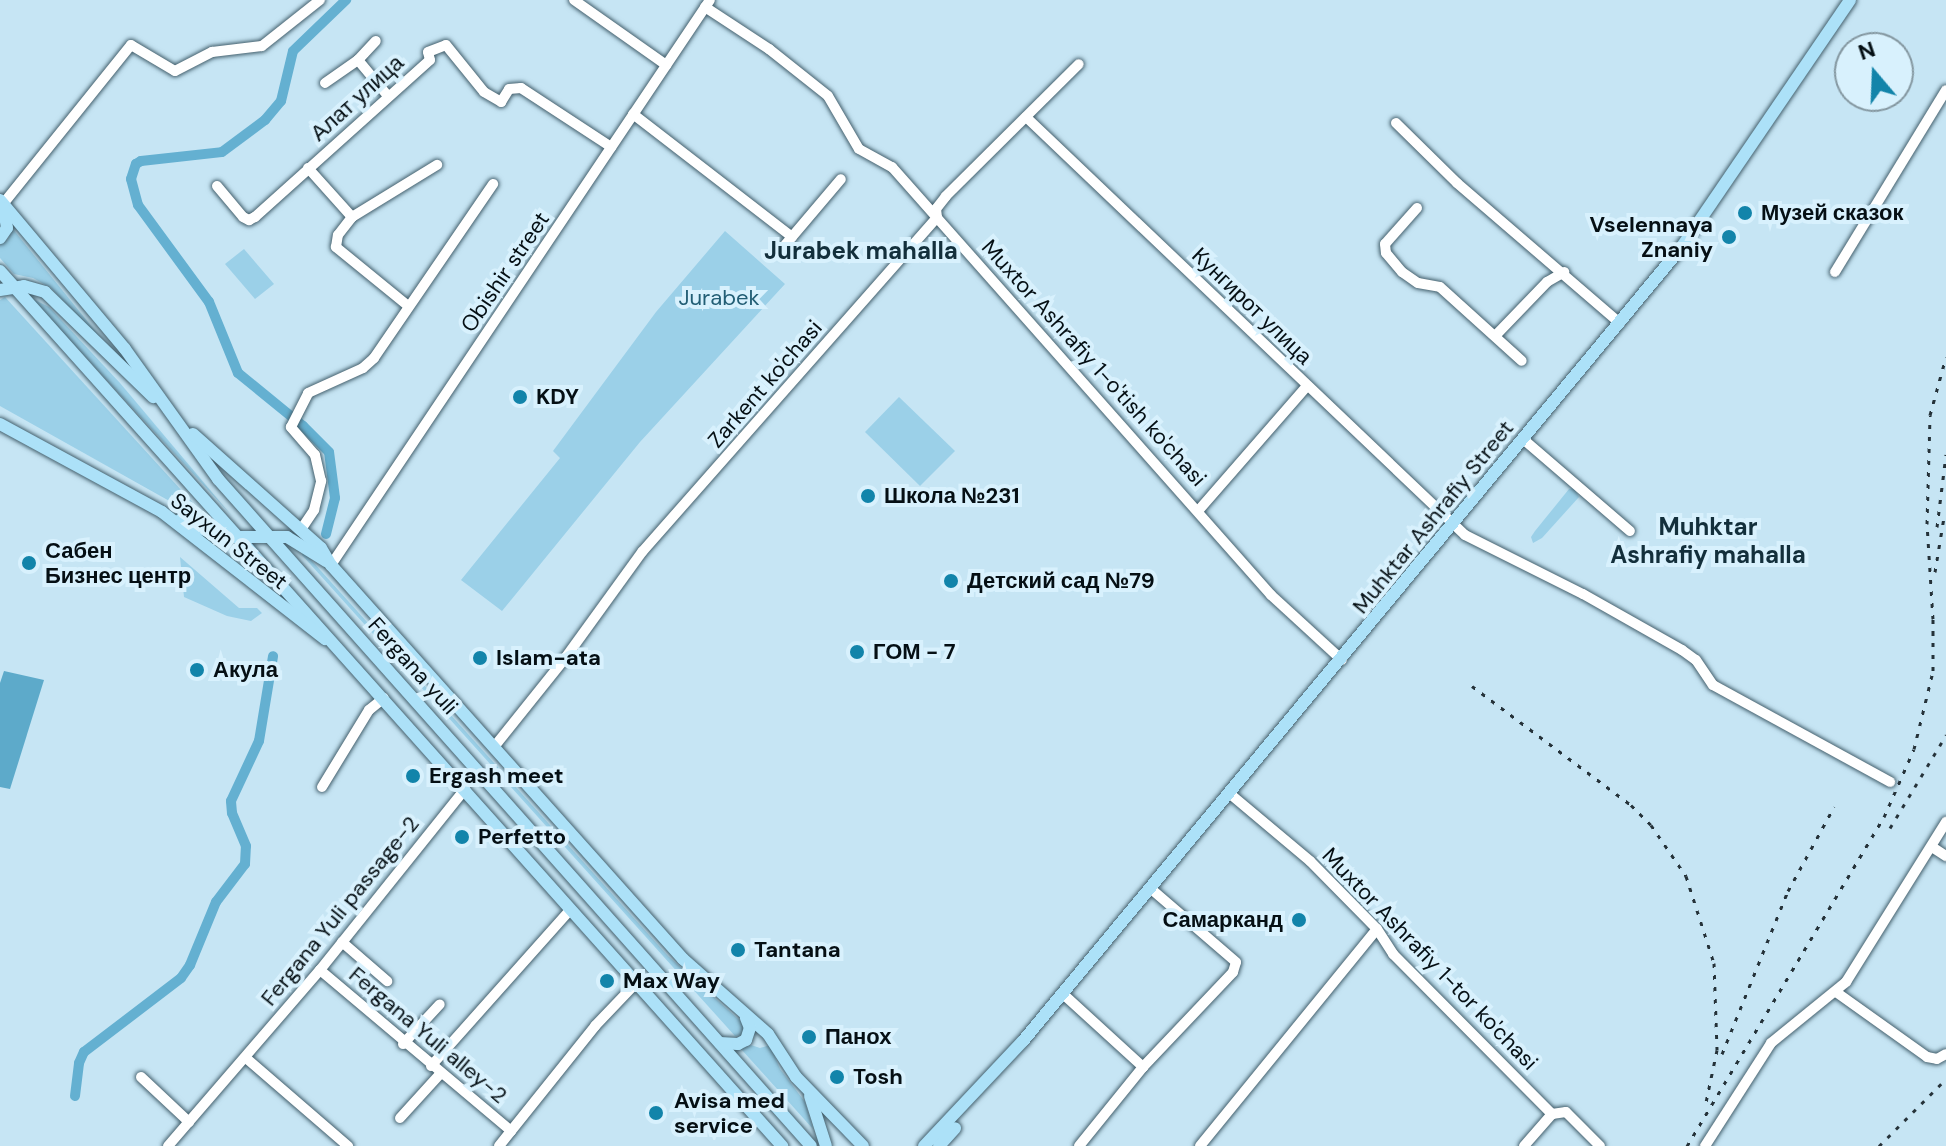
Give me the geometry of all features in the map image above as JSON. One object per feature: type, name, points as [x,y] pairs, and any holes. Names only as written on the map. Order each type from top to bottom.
[{"type":"main road","name":"Muhktar Ashrafiy Street","points":[[1023,1041],[1681,248],[1850,0]]},
{"type":"main road","points":[[0,238],[7,228],[2,202]]},
{"type":"main road","name":"Fergana yuli","points":[[2,202],[125,349],[218,479],[811,1146]]},
{"type":"main road","name":"Fergana yuli","points":[[0,271],[6,288],[241,537],[782,1146]]},
{"type":"main road","points":[[6,288],[29,286],[45,292],[234,473],[302,528],[331,565],[683,959],[746,1018],[768,1034],[808,1090],[863,1146]]},
{"type":"main road","name":"Sayxun Street","points":[[3,426],[162,512],[343,653]]},
{"type":"main road","points":[[241,537],[250,528],[246,509]]},
{"type":"main road","points":[[162,512],[216,536],[269,534],[294,540],[331,565]]},
{"type":"main road","points":[[746,1018],[749,1037],[758,1044],[768,1034]]},
{"type":"main road","points":[[720,1043],[738,1044],[749,1037]]},
{"type":"main road","points":[[924,1146],[1023,1041]]},
{"type":"main road","points":[[939,1146],[1017,1056],[1023,1041]]},
{"type":"main road","points":[[808,1090],[826,1146]]},
{"type":"street","points":[[2,202],[131,45],[175,71],[212,52],[262,46],[320,0]]},
{"type":"street","points":[[574,0],[666,65]]},
{"type":"street","name":"Obishir street","points":[[331,565],[708,4]]},
{"type":"street","name":"Muxtor Ashrafiy 1-o'tish ko'chasi","points":[[708,4],[828,96],[859,149],[892,167],[1271,595],[1342,660]]},
{"type":"street","points":[[325,83],[358,60],[376,41]]},
{"type":"street","name":"Алат улица","points":[[217,186],[249,220],[430,60],[428,52],[446,45],[484,92],[501,102],[509,89],[521,88],[611,147]]},
{"type":"street","points":[[358,60],[388,96]]},
{"type":"street","name":"Zarkent ko'chasi","points":[[494,747],[566,657],[642,552],[937,217],[936,209],[946,196],[1079,64]]},
{"type":"street","points":[[1835,272],[1946,90]]},
{"type":"street","points":[[633,114],[792,237]]},
{"type":"street","name":"Кунгирот улица","points":[[1026,117],[1465,535],[1583,594],[1682,650],[1696,660],[1713,685],[1890,782]]},
{"type":"street","points":[[1396,123],[1457,183],[1620,323]]},
{"type":"street","points":[[407,305],[331,250],[352,217],[437,165]]},
{"type":"street","name":"Алат улица","points":[[308,168],[352,217]]},
{"type":"street","points":[[780,251],[841,179]]},
{"type":"street","points":[[302,528],[316,504],[321,476],[315,455],[293,433],[292,424],[300,414],[308,393],[363,368],[374,358],[407,305],[493,184]]},
{"type":"street","points":[[1417,208],[1385,244],[1386,253],[1402,272],[1418,283],[1440,287],[1522,361]]},
{"type":"street","points":[[1496,335],[1547,282],[1564,272]]},
{"type":"street","points":[[1198,511],[1307,386]]},
{"type":"street","points":[[1523,439],[1630,531]]},
{"type":"street","points":[[322,787],[369,710],[384,698]]},
{"type":"street","name":"Fergana Yuli passage-2","points":[[168,1146],[320,970],[465,789]]},
{"type":"street","name":"Muxtor Ashrafiy 1-tor ko'chasi","points":[[1229,793],[1310,861],[1377,929],[1393,954],[1552,1114],[1566,1112],[1600,1146]]},
{"type":"street","points":[[1705,1146],[1771,1043],[1836,992],[1946,822]]},
{"type":"street","points":[[1932,847],[1946,856]]},
{"type":"street","points":[[1079,1146],[1143,1067],[1233,972],[1236,962],[1150,888]]},
{"type":"street","points":[[400,1118],[436,1070],[571,909]]},
{"type":"street","points":[[1200,1146],[1377,929]]},
{"type":"street","points":[[342,942],[387,981]]},
{"type":"street","name":"Fergana Yuli alley-2","points":[[320,970],[403,1044],[511,1131]]},
{"type":"street","points":[[499,1146],[595,1026],[637,982]]},
{"type":"street","points":[[1836,992],[1927,1057],[1937,1059],[1946,1054]]},
{"type":"street","points":[[1062,993],[1143,1067]]},
{"type":"street","points":[[403,1044],[440,1004]]},
{"type":"street","points":[[246,1058],[348,1146]]},
{"type":"street","points":[[141,1077],[189,1122]]},
{"type":"street","points":[[1524,1146],[1552,1114]]},
{"type":"green space","points":[[12,228],[113,353],[51,288],[33,278],[14,274],[0,258],[0,245],[8,239]]},
{"type":"green space","name":"Jurabek","points":[[725,231],[785,284],[640,442],[502,611],[461,580],[560,458],[553,451],[656,312]]},
{"type":"green space","points":[[244,249],[274,284],[255,299],[225,264]]},
{"type":"green space","points":[[5,297],[214,526],[0,406],[0,300]]},
{"type":"green space","points":[[31,298],[49,307],[120,383],[232,516]]},
{"type":"green space","points":[[899,397],[955,451],[920,486],[865,432]]},
{"type":"green space","points":[[1574,488],[1579,497],[1542,538],[1533,543],[1531,537],[1535,531],[1569,489]]},
{"type":"green space","points":[[303,551],[668,956],[746,1026],[743,1035],[735,1036],[302,555]]},
{"type":"green space","points":[[180,557],[239,608],[257,608],[262,613],[251,621],[227,616],[184,597]]},
{"type":"green space","points":[[751,1045],[760,1048],[770,1045],[780,1069],[805,1102],[813,1129],[741,1049]]},
{"type":"shaded area","points":[[4,671],[44,680],[10,789],[0,787],[0,683]]},
{"type":"waterway","points":[[326,534],[335,498],[329,452],[303,426],[238,373],[209,302],[138,205],[131,179],[136,164],[141,161],[222,152],[265,120],[281,101],[293,51],[346,0]]},
{"type":"waterway","points":[[75,1096],[79,1063],[84,1052],[181,978],[190,965],[216,902],[245,864],[246,846],[232,813],[231,801],[259,741],[273,656]]},
{"type":"railway","points":[[1687,1146],[1884,817],[1914,749],[1933,671],[1927,524],[1930,415],[1946,357]]},
{"type":"railway","points":[[1937,527],[1946,455]]},
{"type":"railway","points":[[1935,572],[1944,517]]},
{"type":"railway","points":[[1472,686],[1631,805],[1651,825],[1686,876],[1714,963],[1717,1050],[1706,1102]]},
{"type":"railway","points":[[1890,828],[1946,735]]},
{"type":"railway","points":[[1722,1054],[1788,891],[1834,807]]},
{"type":"railway","points":[[1879,1146],[1946,1079]]},
{"type":"place","name":"Музей сказок","points":[[1745,213]]},
{"type":"place","name":"Vselennaya Znaniy","points":[[1729,237]]},
{"type":"place","name":"KDY","points":[[520,397]]},
{"type":"place","name":"Школа №231","points":[[868,496]]},
{"type":"place","name":"Сабен Бизнес центр","points":[[29,563]]},
{"type":"place","name":"Детский сад №79","points":[[951,581]]},
{"type":"place","name":"ГОМ - 7","points":[[857,652]]},
{"type":"place","name":"Islam-ata","points":[[480,658]]},
{"type":"place","name":"Акула","points":[[197,670]]},
{"type":"place","name":"Ergash meet","points":[[413,776]]},
{"type":"place","name":"Perfetto","points":[[462,837]]},
{"type":"place","name":"Самарканд","points":[[1299,920]]},
{"type":"place","name":"Tantana","points":[[738,950]]},
{"type":"place","name":"Max Way","points":[[607,981]]},
{"type":"place","name":"Панох","points":[[809,1037]]},
{"type":"place","name":"Tosh","points":[[837,1077]]},
{"type":"place","name":"Avisa med service","points":[[656,1113]]},
{"type":"district","name":"Jurabek mahalla","points":[[861,251]]},
{"type":"district","name":"Muhktar Ashrafiy mahalla","points":[[1708,541]]}]
